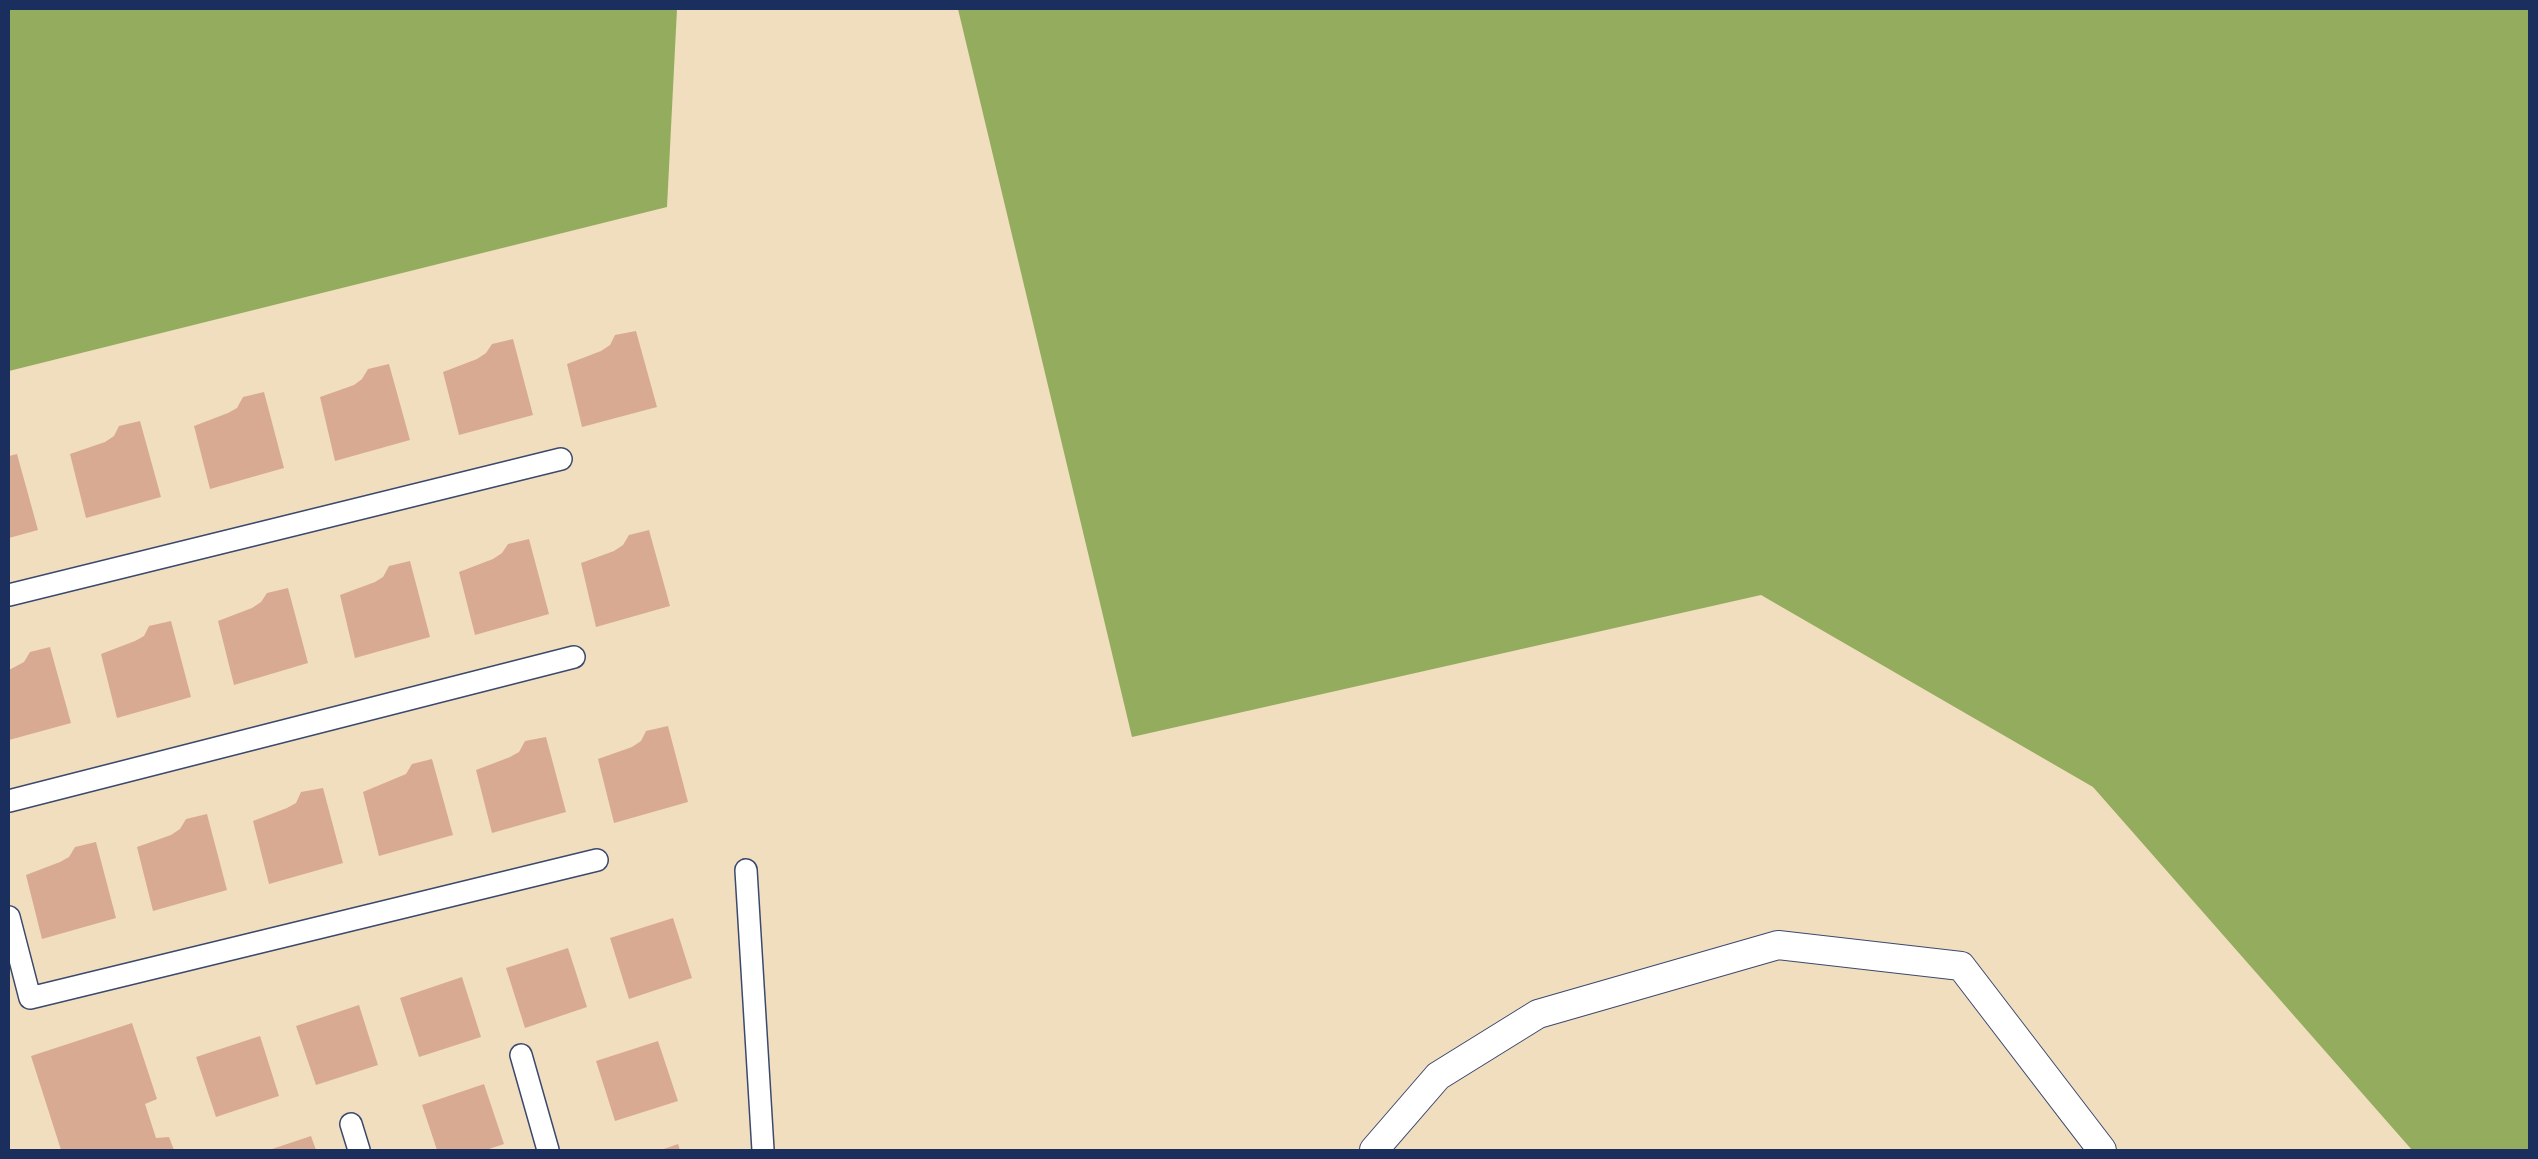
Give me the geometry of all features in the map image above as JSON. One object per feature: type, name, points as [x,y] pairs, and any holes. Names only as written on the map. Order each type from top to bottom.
[{"type":"street","points":[[1374,1150],[1438,1076],[1538,1014],[1778,946],[1961,966],[2102,1150]]},
{"type":"lane","points":[[9,595],[561,459]]},
{"type":"lane","points":[[9,801],[574,657]]},
{"type":"lane","points":[[9,917],[30,998],[597,860]]},
{"type":"lane","points":[[746,870],[763,1150]]},
{"type":"lane","points":[[521,1054],[548,1150]]},
{"type":"lane","points":[[351,1124],[359,1150]]},
{"type":"green space","points":[[9,9],[677,9],[667,207],[9,371]]},
{"type":"green space","points":[[958,9],[2529,9],[2529,1150],[2412,1150],[2093,787],[1761,595],[1132,737]]},
{"type":"building","points":[[636,331],[657,407],[582,427],[567,364],[601,351],[610,345],[615,335]]},
{"type":"building","points":[[513,339],[533,415],[459,435],[443,372],[477,359],[486,353],[492,344]]},
{"type":"building","points":[[389,364],[410,440],[335,461],[320,397],[354,385],[362,379],[368,369]]},
{"type":"building","points":[[264,392],[284,468],[210,489],[194,426],[237,408],[243,397]]},
{"type":"building","points":[[140,421],[161,497],[86,518],[70,454],[105,442],[114,436],[119,426]]},
{"type":"building","points":[[17,454],[38,530],[9,538],[9,456]]},
{"type":"building","points":[[649,530],[670,606],[596,627],[581,563],[614,551],[623,545],[629,535]]},
{"type":"building","points":[[529,539],[549,614],[475,635],[459,572],[493,559],[502,553],[508,544]]},
{"type":"building","points":[[410,561],[430,637],[355,658],[340,595],[375,582],[383,577],[389,566]]},
{"type":"building","points":[[288,588],[308,663],[234,685],[218,621],[252,608],[261,602],[267,593]]},
{"type":"building","points":[[171,621],[191,697],[117,718],[101,654],[144,636],[149,626]]},
{"type":"building","points":[[50,647],[71,723],[9,740],[9,670],[24,662],[30,652]]},
{"type":"building","points":[[668,726],[688,802],[614,823],[598,759],[632,747],[641,741],[646,731]]},
{"type":"building","points":[[546,737],[566,812],[492,833],[476,770],[519,752],[525,741]]},
{"type":"building","points":[[432,759],[453,835],[379,856],[363,792],[406,774],[412,764]]},
{"type":"building","points":[[323,788],[343,863],[269,884],[253,821],[296,803],[301,792]]},
{"type":"building","points":[[207,814],[227,890],[153,911],[137,847],[171,835],[180,829],[186,819]]},
{"type":"building","points":[[96,842],[116,918],[42,939],[26,875],[69,857],[75,847]]},
{"type":"building","points":[[673,918],[692,978],[629,999],[610,938]]},
{"type":"building","points":[[568,948],[587,1007],[525,1028],[506,968]]},
{"type":"building","points":[[462,977],[481,1037],[419,1057],[400,998]]},
{"type":"building","points":[[359,1005],[378,1065],[316,1085],[296,1026]]},
{"type":"building","points":[[132,1023],[157,1099],[145,1104],[156,1138],[169,1137],[174,1150],[61,1150],[31,1056]]},
{"type":"building","points":[[260,1036],[279,1096],[216,1117],[196,1057]]},
{"type":"building","points":[[658,1041],[678,1101],[615,1121],[596,1061]]},
{"type":"building","points":[[484,1084],[504,1144],[486,1150],[437,1150],[422,1105]]},
{"type":"building","points":[[311,1136],[316,1150],[269,1150]]},
{"type":"building","points":[[678,1144],[680,1150],[661,1150]]}]
